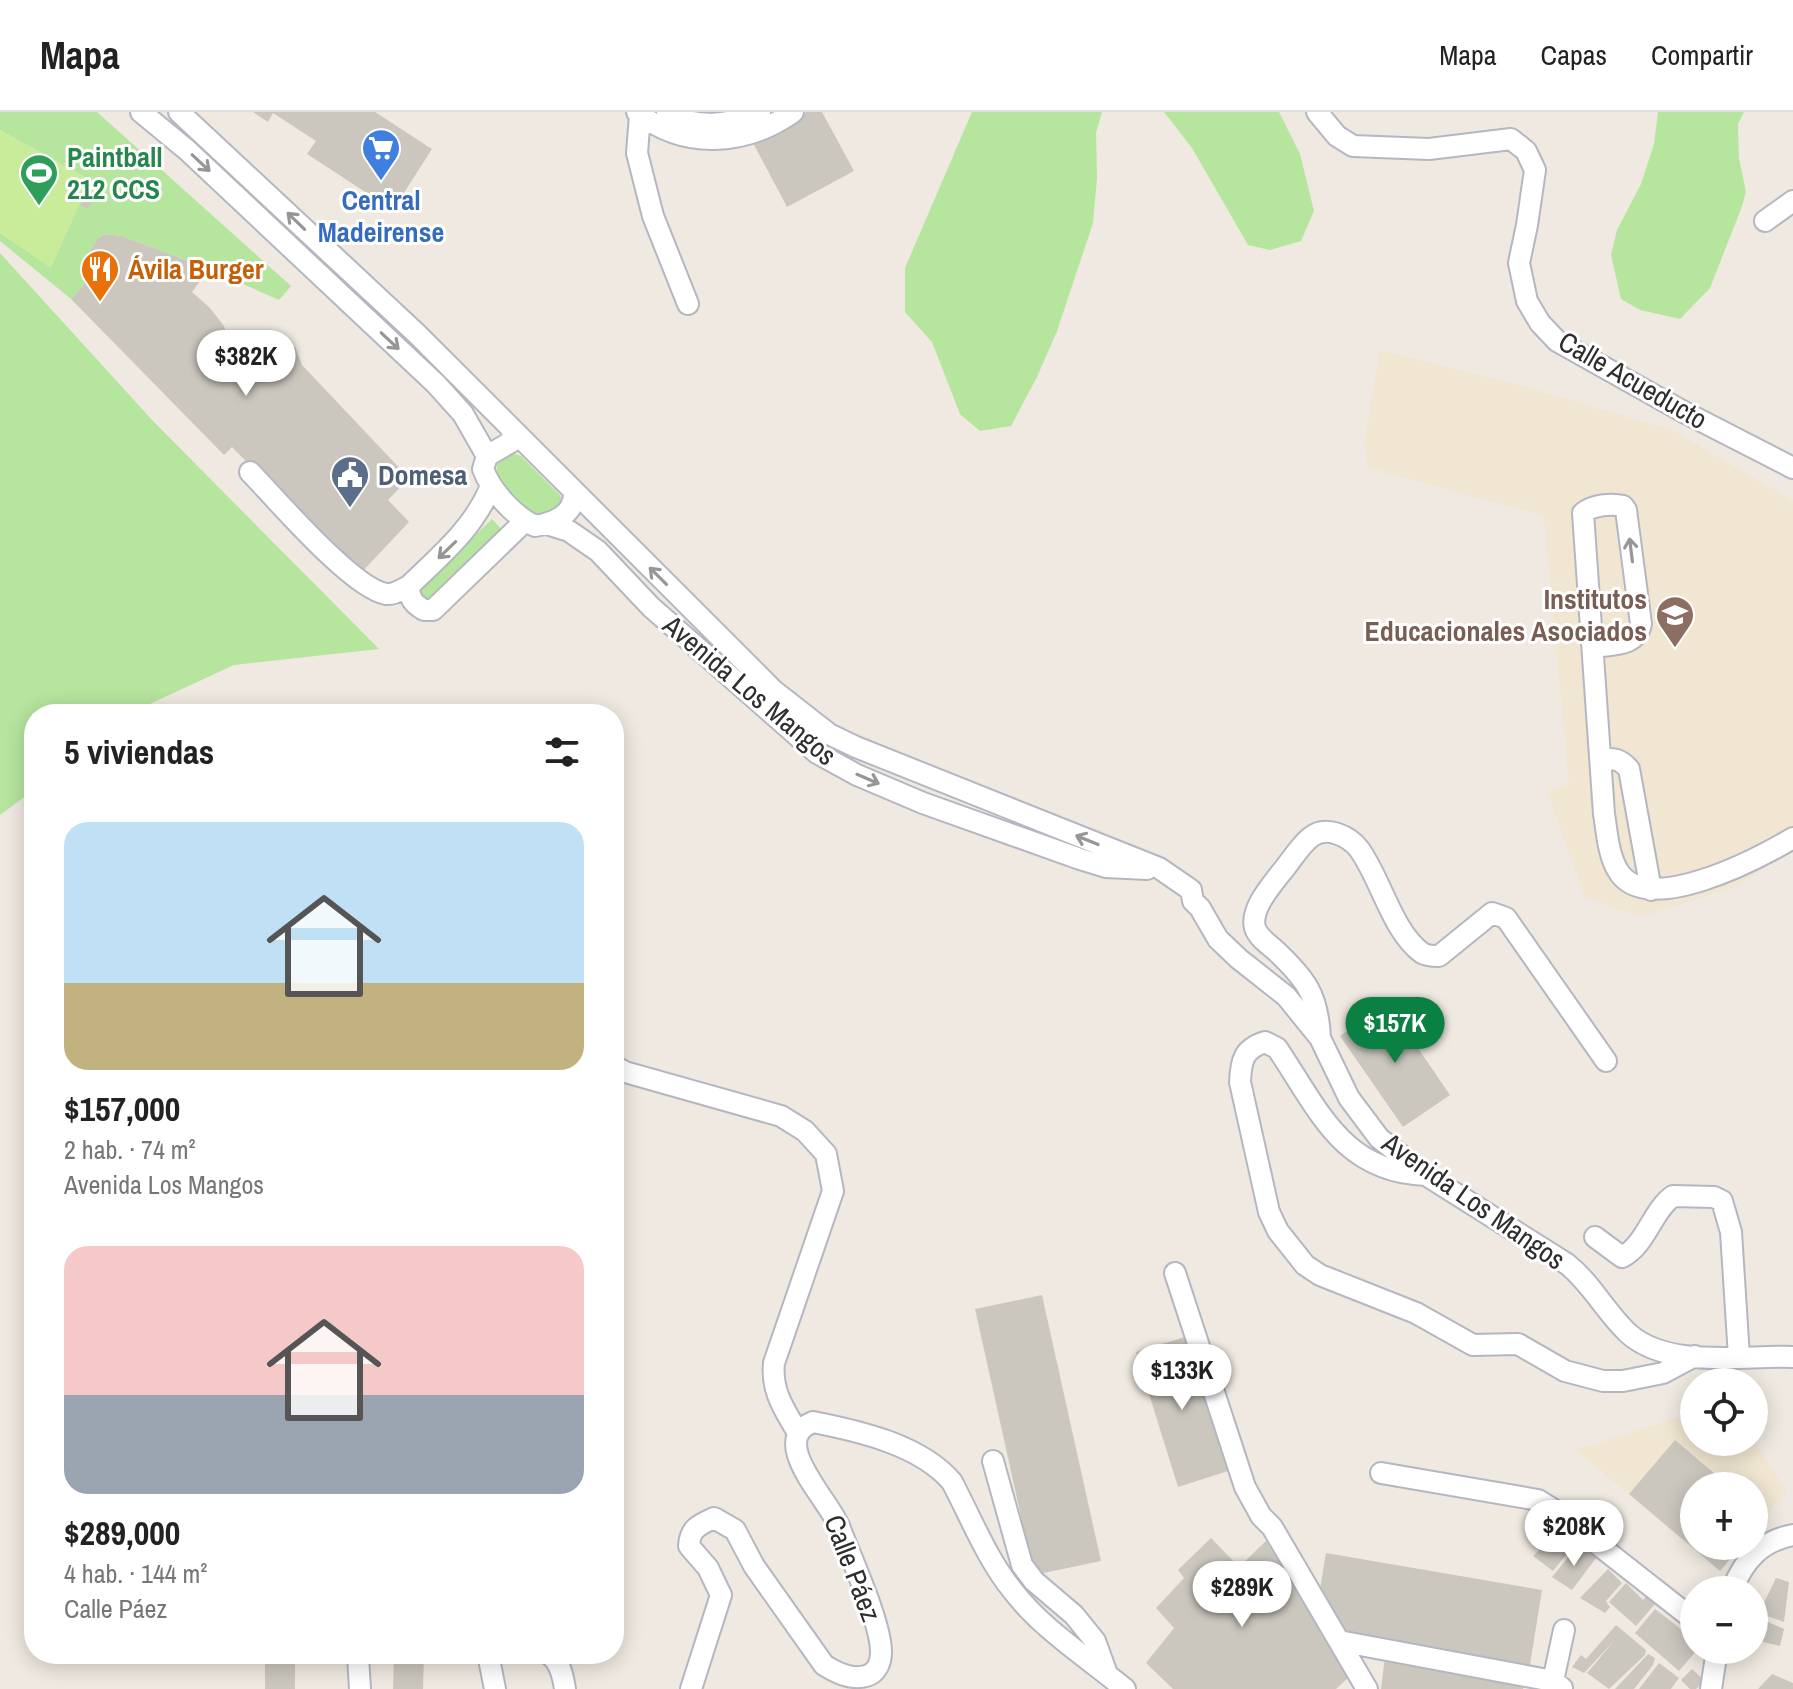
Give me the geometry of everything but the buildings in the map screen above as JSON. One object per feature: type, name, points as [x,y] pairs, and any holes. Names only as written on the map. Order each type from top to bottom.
[{"type":"street","points":[[141,112],[187,150],[436,384],[463,414],[487,456]]},
{"type":"street","name":"Avenida Los Mangos","points":[[179,112],[417,334],[774,691],[829,734],[1159,868],[1191,890],[1193,901],[1218,939],[1286,996],[1320,1038],[1349,1098],[1379,1138],[1426,1175],[1567,1264],[1584,1278],[1631,1336],[1651,1349],[1695,1356],[1793,1357]]},
{"type":"street","points":[[667,112],[689,122],[713,124],[740,121],[760,112]]},
{"type":"street","points":[[639,113],[663,129],[704,140],[731,139],[753,133],[793,112]]},
{"type":"street","name":"Calle Acueducto","points":[[1317,112],[1337,136],[1353,146],[1429,149],[1511,139],[1526,151],[1535,170],[1519,263],[1527,301],[1540,323],[1557,341],[1682,411],[1793,468]]},
{"type":"street","points":[[639,113],[637,153],[653,216],[688,304]]},
{"type":"street","points":[[1765,221],[1793,201]]},
{"type":"street","points":[[409,586],[409,596],[416,605],[424,610],[433,610],[525,521],[491,486],[483,469],[487,456],[511,442],[513,431]]},
{"type":"street","points":[[250,472],[354,577],[390,595],[409,586],[463,534],[491,486]]},
{"type":"street","points":[[547,524],[571,510],[575,502],[574,493]]},
{"type":"street","points":[[1593,647],[1631,642],[1638,635],[1641,624],[1626,510],[1617,504],[1590,507],[1583,513],[1604,814],[1618,872],[1644,888],[1694,883],[1793,838]]},
{"type":"street","name":"Avenida Los Mangos","points":[[525,521],[535,526],[547,524],[569,531],[598,551],[651,607],[817,753],[857,775],[923,803],[1080,859],[1106,867],[1159,868]]},
{"type":"street","points":[[1601,759],[1613,758],[1629,769],[1644,888]]},
{"type":"street","points":[[1320,1038],[1316,1003],[1308,985],[1254,926],[1255,914],[1271,885],[1312,835],[1325,832],[1342,835],[1358,848],[1409,941],[1425,955],[1439,956],[1492,913],[1506,918],[1606,1061]]},
{"type":"street","points":[[1426,1175],[1404,1174],[1359,1157],[1338,1138],[1277,1048],[1265,1042],[1245,1052],[1240,1082],[1269,1212],[1278,1231],[1305,1265],[1320,1275],[1416,1313],[1473,1345],[1518,1344],[1565,1371],[1582,1377],[1603,1381],[1632,1379],[1663,1373],[1695,1356]]},
{"type":"street","points":[[624,1071],[781,1116],[805,1131],[826,1154],[833,1191],[773,1372],[772,1381],[779,1402],[798,1433],[803,1426],[813,1422],[824,1424],[913,1451],[941,1468],[1015,1594],[1048,1626],[1125,1689]]},
{"type":"street","points":[[1595,1237],[1622,1257],[1634,1249],[1664,1204],[1673,1196],[1714,1197],[1722,1201],[1731,1232],[1739,1357]]},
{"type":"street","points":[[1175,1273],[1245,1487],[1367,1689]]},
{"type":"street","name":"Calle Páez","points":[[691,1689],[721,1595],[708,1568],[689,1546],[690,1534],[697,1526],[714,1518],[735,1530],[754,1566],[824,1665],[837,1673],[863,1677],[873,1673],[880,1663],[879,1637],[832,1510],[795,1453],[798,1433]]},
{"type":"street","points":[[993,1461],[1022,1565],[1034,1581],[1074,1615],[1095,1641],[1107,1674]]},
{"type":"street","points":[[1381,1473],[1538,1500],[1680,1609]]},
{"type":"street","points":[[1737,1576],[1763,1544],[1793,1535]]},
{"type":"street","points":[[1339,1641],[1558,1685],[1564,1630]]},
{"type":"street","points":[[358,1664],[360,1689]]},
{"type":"street","points":[[490,1664],[495,1689]]},
{"type":"street","points":[[558,1664],[565,1689]]},
{"type":"street","points":[[1711,1689],[1715,1664]]},
{"type":"shaded area","name":"Institutos Educacionales Asociados","points":[[1380,350],[1526,387],[1672,430],[1793,501],[1793,847],[1739,886],[1640,917],[1585,897],[1547,792],[1569,783],[1544,516],[1369,468],[1364,446]]},
{"type":"shaded area","points":[[1676,1418],[1680,1420],[1680,1456],[1763,1456],[1787,1491],[1768,1513],[1768,1472],[1680,1472],[1680,1537],[1576,1450]]},
{"type":"shaded area","points":[[1707,1560],[1729,1560],[1720,1571]]},
{"type":"green space","points":[[0,112],[97,112],[291,286],[279,300],[122,236],[105,234],[97,239],[91,249],[96,271],[71,299],[0,241],[0,233],[51,267],[90,180],[0,130]]},
{"type":"green space","points":[[972,112],[1102,112],[1096,133],[1097,178],[1093,223],[1057,331],[1011,426],[980,431],[960,414],[932,342],[905,312],[905,268]]},
{"type":"green space","points":[[1164,112],[1279,112],[1300,154],[1314,211],[1301,241],[1270,250],[1248,245],[1192,148]]},
{"type":"green space","points":[[1658,112],[1744,112],[1738,124],[1739,158],[1746,192],[1741,209],[1710,288],[1680,319],[1640,310],[1621,299],[1611,255],[1617,230],[1641,184],[1654,144]]},
{"type":"green space","name":"Paintball 212 CCS","points":[[0,130],[90,180],[51,268],[0,233]]},
{"type":"green space","points":[[0,253],[153,421],[379,649],[234,665],[151,704],[24,704],[24,797],[0,815]]},
{"type":"green space","points":[[512,453],[521,456],[561,496],[561,506],[536,521],[496,480],[497,465],[504,455]]},
{"type":"green space","points":[[492,519],[506,534],[430,602],[422,601],[419,590]]},
{"type":"place","name":"Central Madeirense","points":[[381,182]]},
{"type":"place","name":"Paintball 212 CCS","points":[[39,207]]},
{"type":"place","name":"Ávila Burger","points":[[100,303]]},
{"type":"place","name":"Domesa","points":[[350,509]]},
{"type":"place","name":"Institutos Educacionales Asociados","points":[[1675,649]]}]
